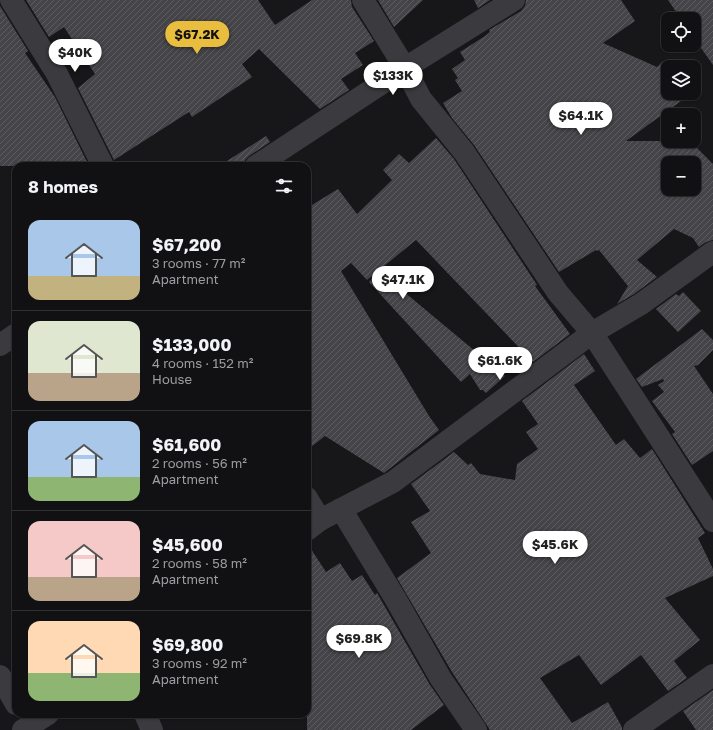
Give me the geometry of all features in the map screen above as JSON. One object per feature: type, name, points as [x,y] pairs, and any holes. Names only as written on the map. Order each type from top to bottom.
[{"type":"street","points":[[11,0],[57,74],[101,162]]},
{"type":"street","points":[[363,0],[405,68],[422,99],[464,152],[558,293],[592,333],[713,521]]},
{"type":"street","points":[[262,162],[405,68],[514,0]]},
{"type":"street","points":[[311,513],[314,525],[393,482],[592,333],[641,304],[713,252]]},
{"type":"street","points":[[0,345],[12,337]]},
{"type":"street","points":[[341,510],[396,598],[441,679],[476,730]]},
{"type":"street","points":[[634,730],[713,675]]},
{"type":"street","points":[[0,676],[12,697]]},
{"type":"street","points":[[26,725],[40,718]]},
{"type":"street","points":[[147,718],[152,730]]},
{"type":"building","points":[[26,0],[258,0],[275,25],[312,0],[351,0],[352,7],[374,41],[355,53],[363,65],[341,79],[349,90],[320,109],[259,49],[242,64],[252,77],[192,117],[189,112],[114,160],[78,88],[95,74],[64,27],[49,37]]},
{"type":"building","points":[[378,0],[423,0],[394,27]]},
{"type":"building","points":[[474,0],[490,0],[478,8]]},
{"type":"building","points":[[526,0],[621,0],[635,21],[603,43],[657,67],[661,63],[661,100],[681,101],[671,108],[661,108],[661,116],[626,141],[661,141],[661,148],[697,148],[713,164],[713,240],[706,242],[699,247],[693,238],[674,229],[637,260],[657,277],[634,294],[617,304],[628,286],[599,250],[596,250],[559,272],[474,145],[452,118],[443,103],[462,91],[455,80],[458,78],[452,69],[465,60],[460,52],[485,36],[490,32],[489,30],[521,11],[525,6]]},
{"type":"building","points":[[668,0],[713,0],[713,65],[701,48],[701,12],[676,12]]},
{"type":"building","points":[[0,6],[28,51],[25,53],[55,97],[87,162],[12,162],[12,166],[0,166]]},
{"type":"building","points":[[266,136],[270,142],[249,156],[245,162],[225,162]]},
{"type":"building","points":[[436,138],[454,159],[537,285],[535,286],[570,334],[533,362],[416,240],[367,280],[351,263],[341,271],[439,430],[384,473],[325,436],[311,447],[311,206],[338,189],[357,214],[392,180],[383,170],[399,154],[409,163]]},
{"type":"building","points":[[379,271],[505,376],[486,393],[483,390],[480,390],[470,374],[461,382],[369,282]]},
{"type":"building","points":[[683,292],[701,311],[678,332],[656,309],[676,294],[679,296]]},
{"type":"building","points":[[702,329],[713,340],[713,350],[698,365],[694,366],[713,394],[713,451],[692,465],[672,434],[675,432],[652,401],[664,392],[658,385],[664,381],[663,379],[642,387],[636,379]]},
{"type":"building","points":[[584,354],[595,371],[574,385],[616,445],[624,439],[640,458],[652,449],[705,533],[698,538],[713,569],[713,576],[665,598],[700,640],[674,661],[687,678],[668,691],[641,655],[601,685],[579,655],[540,678],[572,723],[608,702],[622,727],[622,730],[490,730],[452,672],[397,578],[431,553],[411,522],[430,511],[411,484],[454,452],[468,465],[471,463],[480,474],[515,480],[517,464],[538,449],[526,432],[538,424],[522,401]]},
{"type":"building","points":[[311,549],[326,572],[340,563],[352,581],[362,575],[375,595],[377,593],[430,685],[444,705],[411,730],[307,730],[307,718],[311,718]]},
{"type":"building","points":[[713,690],[713,730],[696,730],[683,711]]}]
